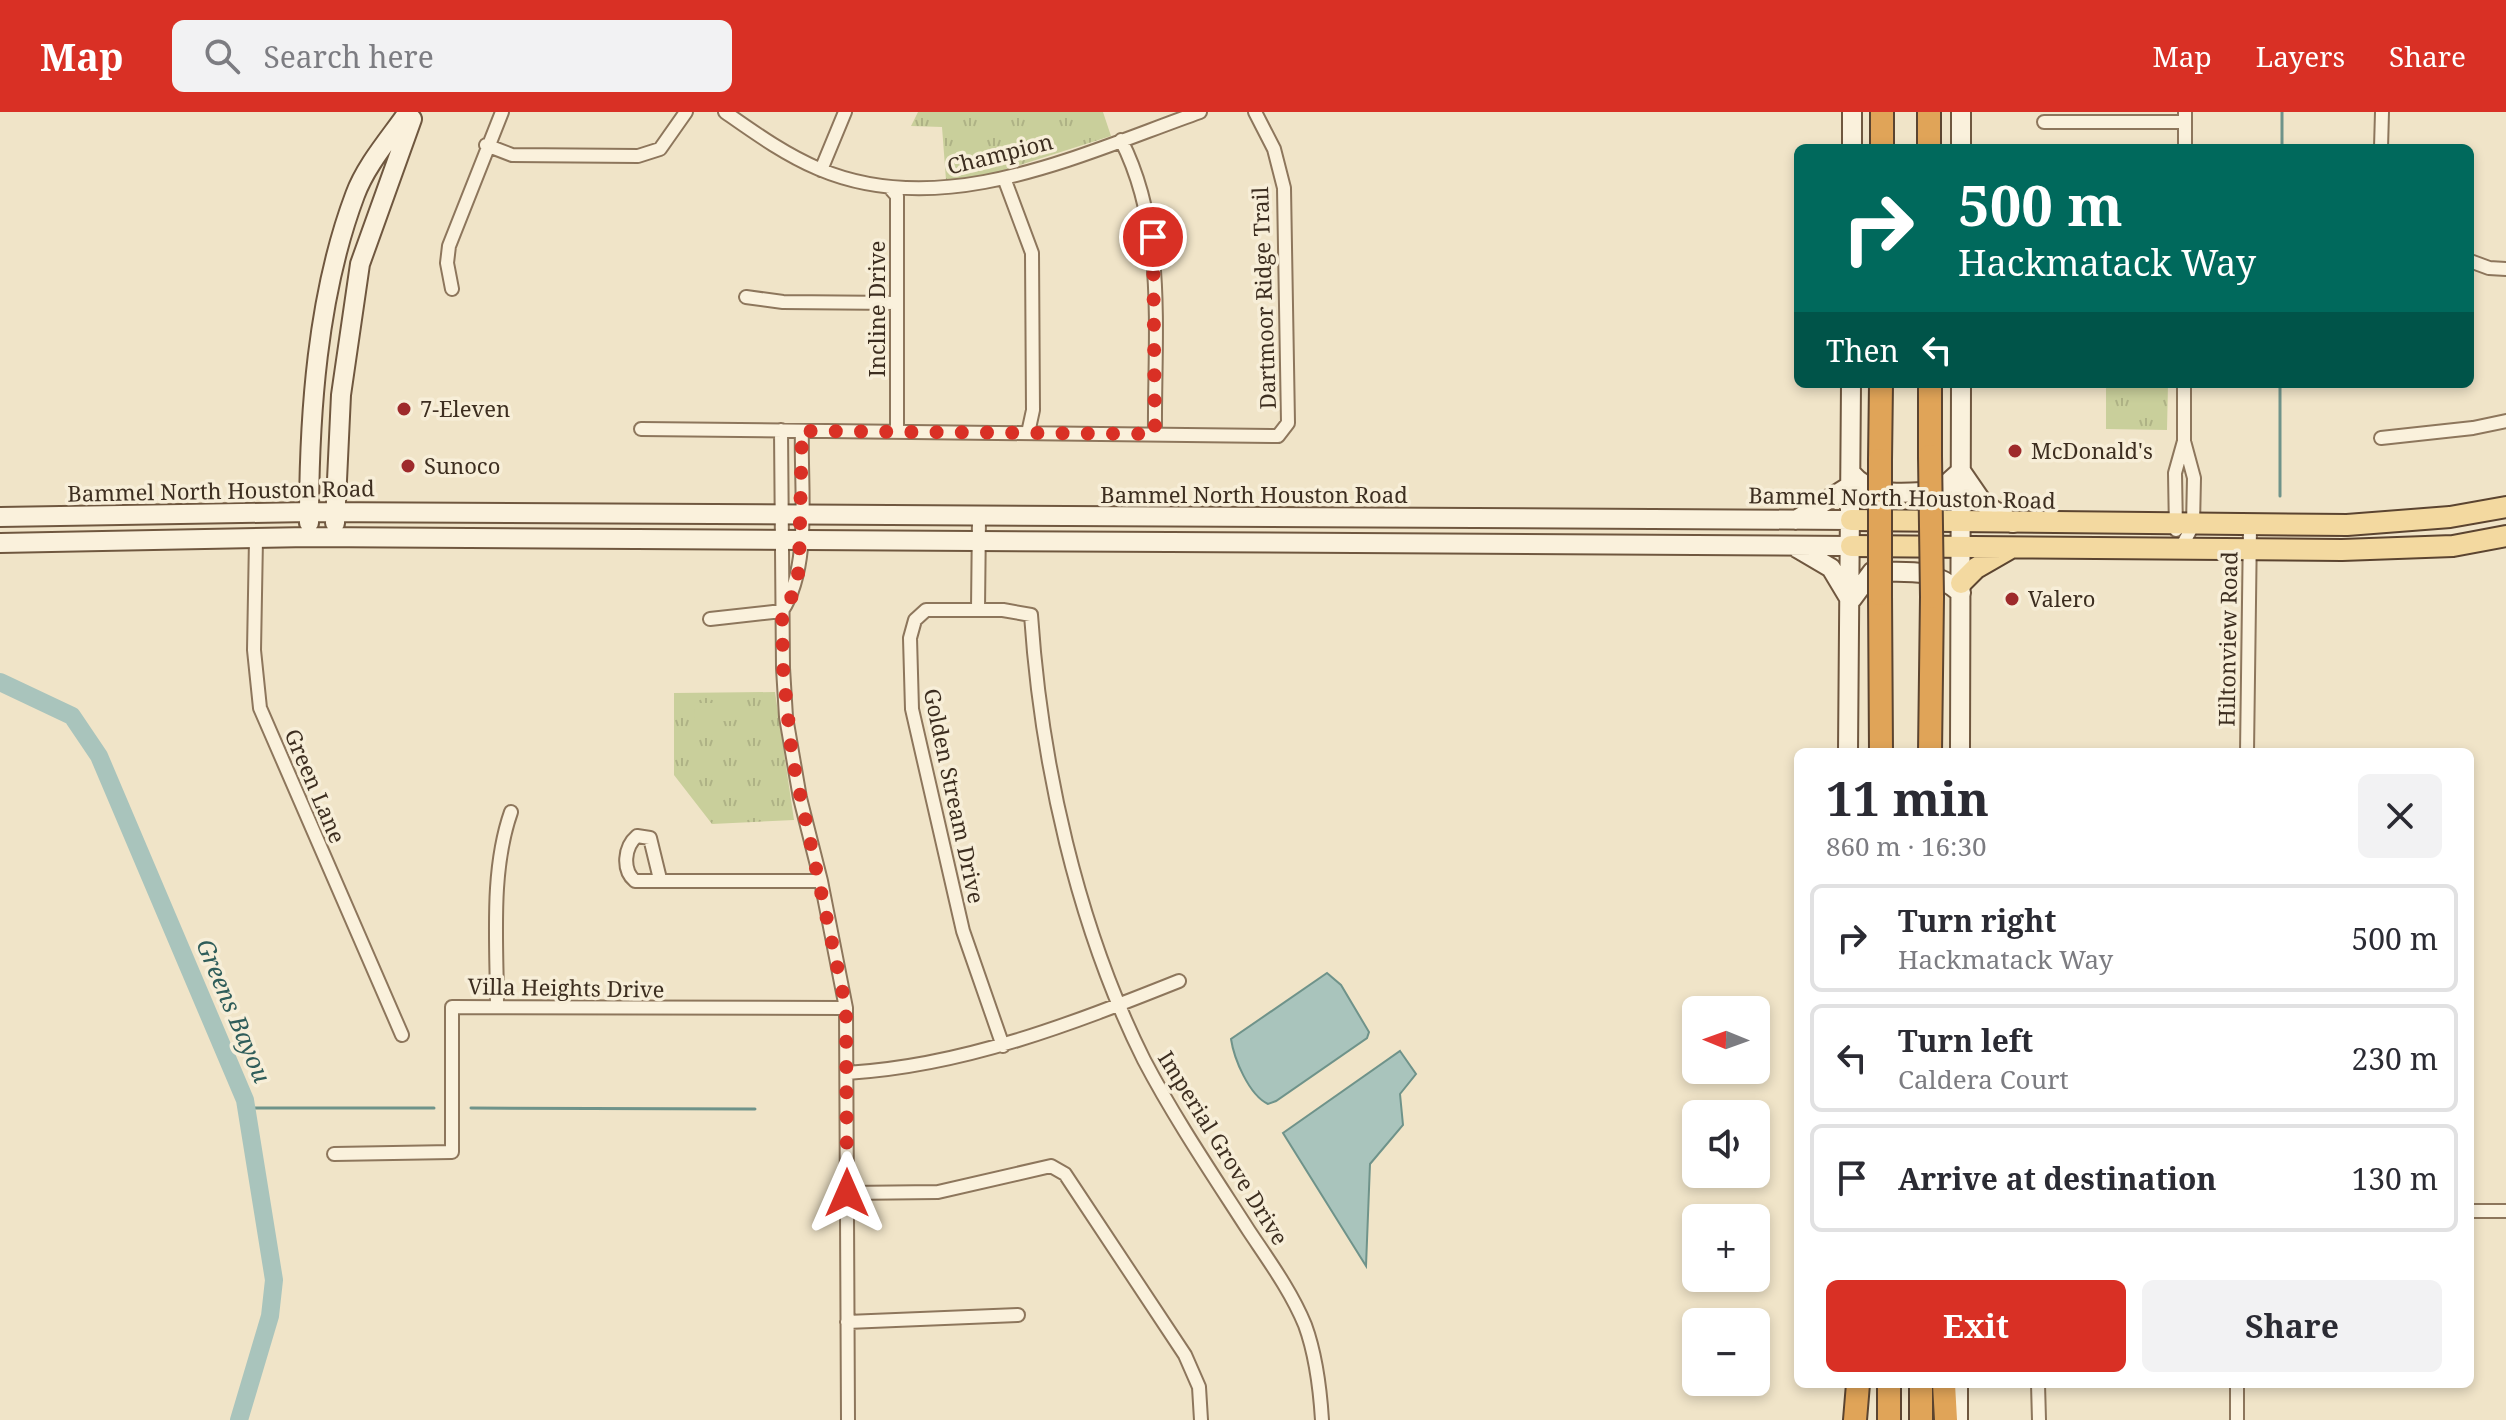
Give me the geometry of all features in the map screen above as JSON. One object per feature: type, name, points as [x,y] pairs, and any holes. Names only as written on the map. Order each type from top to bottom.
[{"type":"highway","points":[[1882,112],[1882,144]]},
{"type":"highway","points":[[1929,112],[1929,144]]},
{"type":"highway","points":[[1881,388],[1881,748]]},
{"type":"highway","points":[[1930,388],[1930,748]]},
{"type":"highway","points":[[1872,748],[1879,644]]},
{"type":"highway","points":[[1853,1420],[1857,1388]]},
{"type":"highway","points":[[1889,1388],[1889,1420]]},
{"type":"highway","points":[[1921,1388],[1921,1420]]},
{"type":"highway","points":[[1944,1388],[1946,1420]]},
{"type":"main road","points":[[309,537],[322,331],[336,258],[356,192],[408,112]]},
{"type":"main road","points":[[335,538],[346,338],[360,264],[415,112]]},
{"type":"main road","points":[[1852,112],[1852,144]]},
{"type":"main road","points":[[1961,112],[1961,144]]},
{"type":"main road","points":[[322,331],[346,338]]},
{"type":"main road","points":[[1848,748],[1851,388]]},
{"type":"main road","points":[[1960,748],[1961,388]]},
{"type":"main road","points":[[1851,479],[1874,492],[1939,491],[1961,471]]},
{"type":"main road","points":[[1961,471],[1983,503],[2013,523]]},
{"type":"main road","points":[[1795,520],[1851,479]]},
{"type":"main road","name":"Bammel North Houston Road","points":[[0,517],[309,512],[550,513],[979,518],[1851,520],[2250,527],[2400,522],[2506,507]]},
{"type":"main road","points":[[550,513],[550,538]]},
{"type":"main road","points":[[122,516],[122,542]]},
{"type":"main road","points":[[1281,544],[1283,519]]},
{"type":"main road","points":[[1488,519],[1488,544]]},
{"type":"main road","points":[[0,543],[309,537],[2250,550],[2415,548],[2506,536]]},
{"type":"main road","points":[[1791,545],[1831,568],[1850,602]]},
{"type":"main road","points":[[1961,588],[1976,568],[2013,547]]},
{"type":"main road","points":[[1850,602],[1872,572],[1925,572],[1961,588]]},
{"type":"main road","points":[[1851,1388],[1853,1420]]},
{"type":"main road","points":[[1958,1388],[1958,1420]]},
{"type":"street","points":[[452,289],[447,263],[449,246],[486,145],[502,112]]},
{"type":"street","points":[[486,145],[512,155],[638,156],[660,149],[686,112]]},
{"type":"street","name":"Champion","points":[[725,112],[764,141],[821,170],[890,188],[942,189],[1004,178],[1200,112]]},
{"type":"street","points":[[821,170],[845,112]]},
{"type":"street","name":"Dartmoor Ridge Trail","points":[[1155,434],[1278,436],[1288,423],[1284,188],[1274,149],[1255,112]]},
{"type":"street","points":[[2381,144],[2382,112]]},
{"type":"street","points":[[2044,122],[2185,117],[2185,144]]},
{"type":"street","points":[[641,429],[1155,434],[1153,237],[1132,162],[1121,140]]},
{"type":"street","points":[[1004,178],[1032,253],[1033,410],[1028,433]]},
{"type":"street","name":"Incline Drive","points":[[890,188],[897,196],[897,432]]},
{"type":"street","points":[[2474,262],[2489,268],[2506,269]]},
{"type":"street","points":[[746,297],[783,302],[897,303]]},
{"type":"street","points":[[2181,548],[2194,478],[2184,441],[2184,388]]},
{"type":"street","points":[[2381,438],[2473,428],[2506,421]]},
{"type":"street","points":[[781,430],[783,668],[792,757],[846,1008],[848,1420]]},
{"type":"street","points":[[710,619],[782,611],[795,592],[800,541],[802,431]]},
{"type":"street","points":[[2184,441],[2175,473],[2184,525]]},
{"type":"street","points":[[978,609],[979,518]]},
{"type":"street","name":"Hiltonview Road","points":[[2247,748],[2250,527]]},
{"type":"street","name":"Green Lane","points":[[256,539],[254,650],[260,708],[402,1035]]},
{"type":"street","name":"Golden Stream Drive","points":[[1003,1046],[963,931],[910,694],[910,638],[915,620],[926,610],[978,609],[1031,615]]},
{"type":"street","name":"Imperial Grove Drive","points":[[1031,615],[1035,682],[1046,750],[1090,924],[1118,1005],[1182,1128],[1299,1312],[1314,1356],[1322,1420]]},
{"type":"street","points":[[497,1007],[499,879],[502,845],[511,812]]},
{"type":"street","points":[[660,879],[682,882],[821,881]]},
{"type":"street","points":[[847,1073],[933,1064],[1003,1046],[1179,981]]},
{"type":"street","name":"Villa Heights Drive","points":[[334,1154],[452,1152],[452,1007],[846,1008]]},
{"type":"street","points":[[847,1193],[938,1192],[1051,1166],[1065,1174],[1185,1355],[1199,1387],[1201,1420]]},
{"type":"street","points":[[2474,1211],[2506,1211]]},
{"type":"street","points":[[847,1322],[1018,1315]]},
{"type":"street","points":[[2038,1388],[2039,1420]]},
{"type":"street","points":[[2237,1388],[2237,1420]]},
{"type":"green space","points":[[918,112],[1103,112],[1111,136],[992,174],[946,180],[942,127],[911,126]]},
{"type":"green space","points":[[2106,388],[2168,388],[2167,430],[2106,429]]},
{"type":"green space","points":[[775,692],[794,820],[712,824],[674,775],[674,693]]},
{"type":"green space","points":[[695,703],[732,703],[732,721],[694,721]]},
{"type":"water","points":[[1327,973],[1341,985],[1369,1032],[1367,1038],[1268,1104],[1255,1093],[1244,1076],[1231,1039]]},
{"type":"water","points":[[1400,1051],[1416,1074],[1400,1094],[1403,1125],[1370,1164],[1366,1266],[1283,1133]]},
{"type":"waterway","points":[[2282,112],[2282,144]]},
{"type":"waterway","points":[[2280,388],[2280,496]]},
{"type":"waterway","name":"Greens Bayou","points":[[0,682],[72,716],[99,756],[245,1100],[274,1280],[270,1316],[239,1420]]},
{"type":"waterway","points":[[246,1108],[434,1108]]},
{"type":"waterway","points":[[471,1108],[755,1109]]},
{"type":"place","name":"7-Eleven","points":[[404,409]]},
{"type":"place","name":"McDonald's","points":[[2015,451]]},
{"type":"place","name":"Sunoco","points":[[408,466]]},
{"type":"place","name":"Valero","points":[[2012,599]]},
{"type":"route","points":[[847,1193],[846,1008],[836,950],[792,757],[783,668],[782,611],[795,592],[799,568],[802,431],[1155,434],[1153,237]]}]
